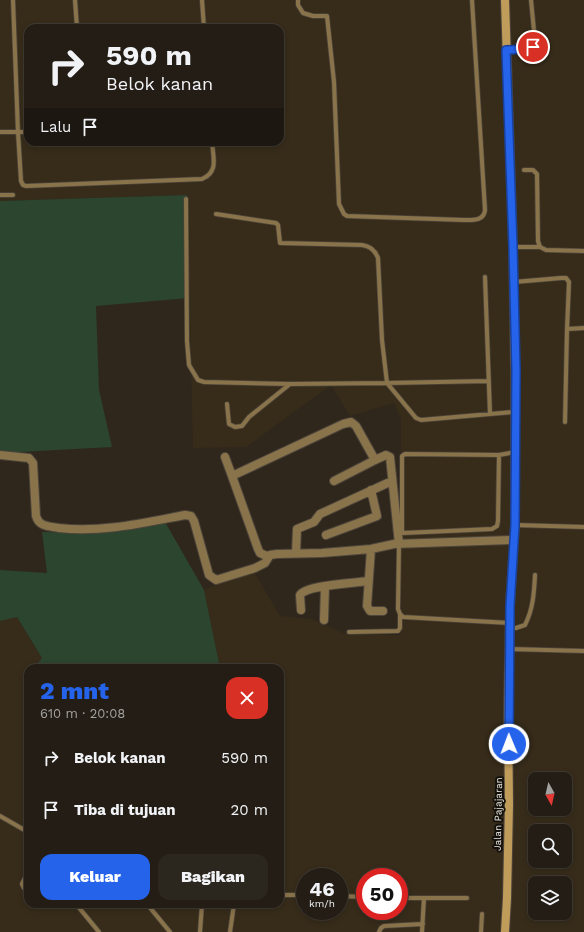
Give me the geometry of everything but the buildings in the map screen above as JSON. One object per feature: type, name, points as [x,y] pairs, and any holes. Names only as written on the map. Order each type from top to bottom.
[{"type":"main road","name":"Jalan Pajajaran","points":[[505,0],[516,371],[514,412],[515,525],[513,540],[509,649],[509,804],[505,932]]},
{"type":"street","points":[[232,476],[348,422],[354,424],[375,460]]},
{"type":"street","points":[[0,455],[29,458],[33,463],[36,516],[37,520],[46,526],[78,530],[114,528],[189,515],[193,518],[209,575],[218,580],[255,568],[265,563],[269,557],[277,554],[322,553],[371,549],[399,544],[513,540]]},
{"type":"street","points":[[334,481],[375,460],[386,455],[389,456],[391,460],[399,544]]},
{"type":"street","points":[[225,457],[258,549],[260,552],[269,557]]},
{"type":"street","points":[[296,553],[297,528],[312,524],[320,514],[392,481]]},
{"type":"street","points":[[326,534],[377,516],[371,490]]},
{"type":"street","points":[[371,549],[368,581],[368,609],[370,611],[383,611]]},
{"type":"street","points":[[301,610],[300,593],[305,590],[368,581]]},
{"type":"street","points":[[324,620],[325,586]]},
{"type":"lane","points":[[13,0],[18,132],[21,181],[23,185],[202,178],[211,174],[213,170],[212,146]]},
{"type":"lane","points":[[75,0],[77,24]]},
{"type":"lane","points":[[202,0],[204,24]]},
{"type":"lane","points":[[298,0],[298,5],[303,13],[313,16],[327,16],[334,82],[339,204],[344,214],[347,216],[464,220],[480,219],[485,214],[472,0]]},
{"type":"lane","points":[[506,50],[529,49],[533,47],[535,41],[531,0]]},
{"type":"lane","points":[[0,132],[24,132]]},
{"type":"lane","points":[[524,170],[533,170],[537,174],[538,241],[540,247]]},
{"type":"lane","points":[[0,195],[13,195]]},
{"type":"lane","points":[[186,199],[188,365],[198,380],[204,382],[290,384],[489,381]]},
{"type":"lane","points":[[216,214],[276,223],[278,225],[280,243],[362,245],[369,246],[376,253],[378,258],[382,340],[387,383],[416,418],[421,420],[514,412]]},
{"type":"lane","points":[[513,247],[540,247],[546,250],[584,251]]},
{"type":"lane","points":[[485,277],[490,414]]},
{"type":"lane","points":[[514,282],[561,278],[570,282],[567,329],[565,422]]},
{"type":"lane","points":[[567,329],[584,328]]},
{"type":"lane","points":[[227,404],[229,424],[235,427],[242,426],[249,418],[290,384]]},
{"type":"lane","points":[[499,455],[497,526],[492,529],[403,533],[402,456],[405,454],[499,455],[515,452]]},
{"type":"lane","points":[[515,525],[584,528]]},
{"type":"lane","points":[[348,632],[398,631],[400,628],[400,614],[398,609],[399,544]]},
{"type":"lane","points":[[400,614],[403,617],[510,626],[516,628],[524,626],[530,614],[535,575]]},
{"type":"lane","points":[[509,649],[584,651]]},
{"type":"lane","points":[[0,816],[24,830]]},
{"type":"lane","points":[[284,895],[296,895]]},
{"type":"lane","points":[[408,898],[467,898]]},
{"type":"lane","points":[[422,932],[424,898]]},
{"type":"lane","points":[[79,908],[99,932]]},
{"type":"lane","points":[[149,908],[170,932]]},
{"type":"lane","points":[[200,932],[202,908]]},
{"type":"lane","points":[[230,932],[233,908]]},
{"type":"lane","points":[[481,932],[482,914]]},
{"type":"lane","points":[[379,932],[384,926],[423,924]]},
{"type":"shaded area","points":[[0,0],[584,0],[584,932],[0,932],[0,621],[17,617],[42,658],[37,664],[24,664],[24,908],[284,908],[284,664],[219,664],[204,590],[253,570],[280,616],[312,619],[345,634],[401,635],[401,419],[394,403],[350,416],[331,385],[246,447],[193,448],[187,195],[0,201]]},
{"type":"green space","points":[[187,195],[189,298],[96,306],[99,390],[112,447],[0,453],[0,201]]},
{"type":"green space","points":[[165,522],[204,590],[219,664],[37,664],[42,658],[17,617],[0,621],[0,570],[47,573],[42,532],[102,533]]},
{"type":"route","points":[[509,744],[508,714],[510,606],[515,525],[514,412],[516,371],[506,50],[529,49],[533,47]]}]
